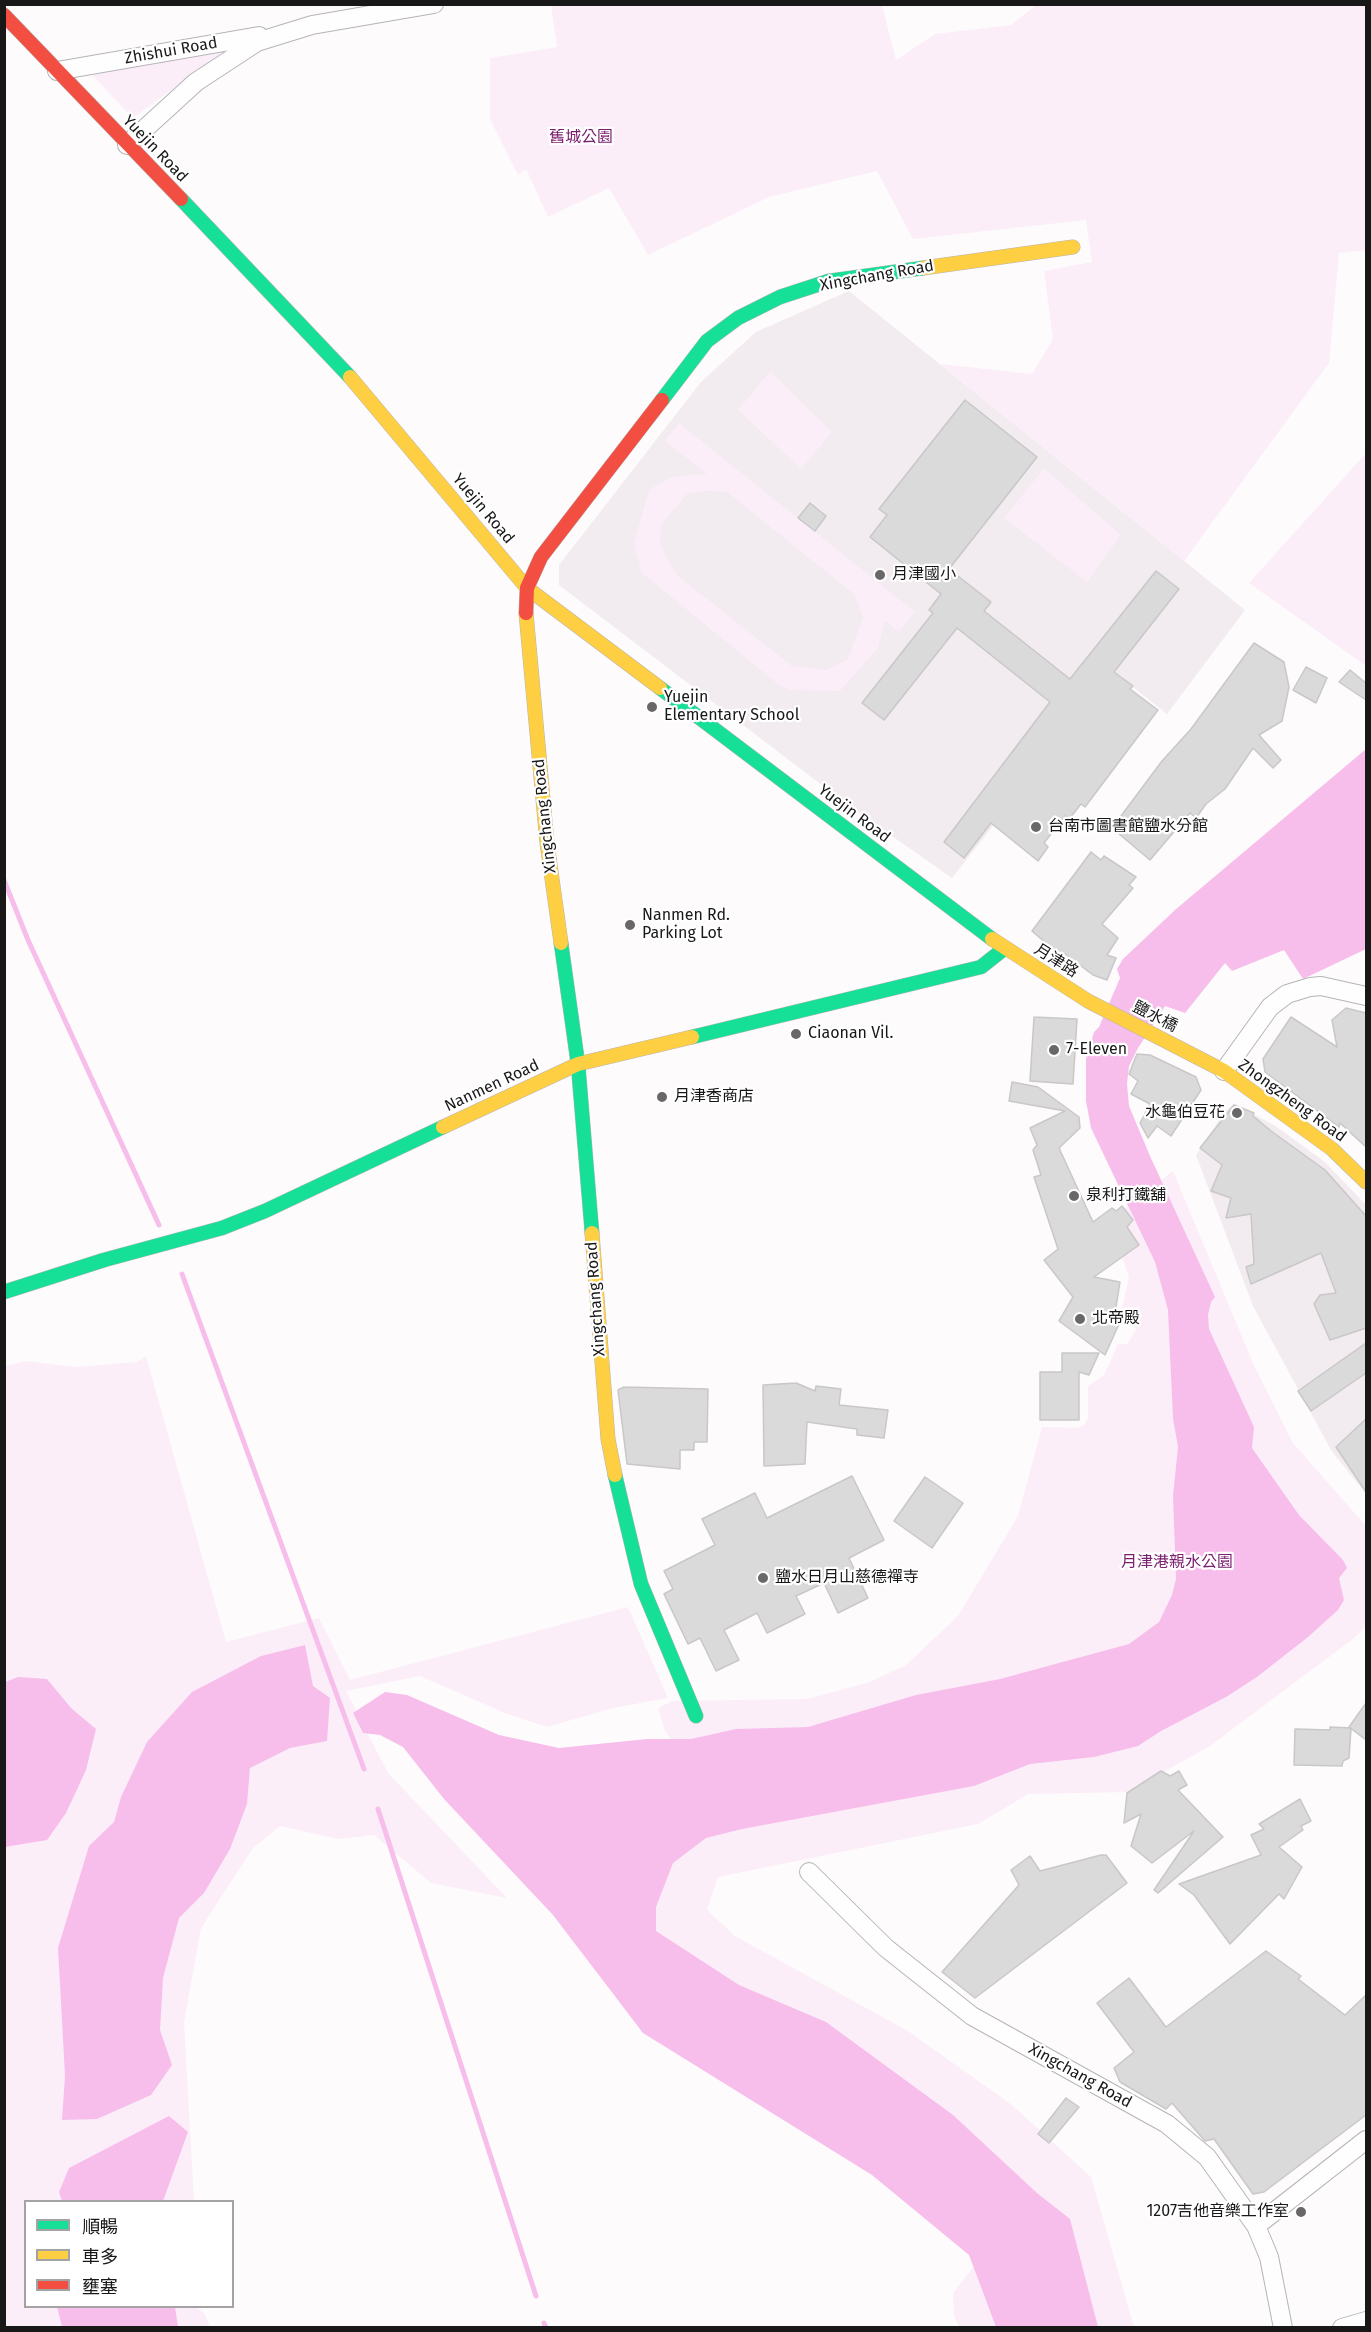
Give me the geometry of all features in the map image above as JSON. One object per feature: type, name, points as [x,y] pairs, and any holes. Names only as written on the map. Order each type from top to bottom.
[{"type":"street","name":"Zhishui Road","points":[[57,71],[434,4]]},
{"type":"street","name":"Yuejin Road","points":[[4,15],[334,358],[527,588],[1005,948]]},
{"type":"street","name":"Zhishui Road","points":[[127,145],[196,82],[257,42],[285,32]]},
{"type":"street","name":"Xingchang Road","points":[[696,1716],[640,1584],[621,1507],[604,1394],[578,1064],[548,843],[525,622],[527,588],[541,557],[707,341],[738,318],[780,297],[829,281],[1073,247]]},
{"type":"street","name":"月津路","points":[[1005,948],[1088,1001]]},
{"type":"street","name":"Nanmen Road","points":[[4,1292],[222,1228],[265,1211],[578,1064],[981,967],[1005,948]]},
{"type":"street","points":[[1224,1071],[1270,1007],[1287,994],[1321,986],[1366,996]]},
{"type":"street","name":"鹽水橋","points":[[1088,1001],[1224,1071]]},
{"type":"street","name":"Zhongzheng Road","points":[[1224,1071],[1332,1149],[1366,1182]]},
{"type":"street","name":"Xingchang Road","points":[[809,1872],[886,1948],[972,2016],[1167,2124],[1207,2157],[1256,2226],[1269,2257],[1283,2328]]},
{"type":"street","points":[[1256,2226],[1366,2140]]},
{"type":"street","points":[[1342,2328],[1366,2321]]},
{"type":"shaded area","name":"月津國小","points":[[849,291],[1245,610],[1167,714],[1114,672],[952,878],[852,808],[559,585],[559,565],[701,382],[756,332]]},
{"type":"shaded area","points":[[1366,749],[1366,949],[1303,979],[1284,950],[1232,971],[1225,963],[1185,1013],[1165,1006],[1129,1066],[1127,1084],[1129,1106],[1215,1297],[1211,1302],[1208,1315],[1209,1329],[1254,1427],[1252,1448],[1299,1515],[1343,1560],[1347,1568],[1339,1578],[1344,1600],[1338,1610],[1257,1677],[1138,1746],[1094,1757],[1030,1764],[974,1786],[742,1829],[706,1838],[673,1863],[656,1907],[656,1931],[739,1985],[826,2022],[953,2115],[1037,2193],[1070,2219],[1098,2327],[996,2327],[969,2255],[872,2175],[643,2033],[553,1915],[444,1799],[403,1747],[380,1735],[363,1733],[353,1713],[385,1692],[407,1695],[499,1735],[559,1748],[647,1739],[691,1739],[736,1729],[808,1727],[916,1695],[1000,1679],[1129,1644],[1159,1622],[1172,1595],[1176,1579],[1173,1496],[1178,1447],[1173,1419],[1168,1310],[1155,1262],[1091,1128],[1086,1101],[1086,1059],[1094,1032],[1099,1027],[1120,978],[1117,969],[1123,959],[1175,910]]},
{"type":"shaded area","points":[[1234,1104],[1274,1125],[1325,1162],[1366,1205],[1366,1494],[1331,1450],[1253,1306],[1196,1155],[1225,1111]]},
{"type":"shaded area","points":[[305,1645],[313,1686],[330,1698],[327,1741],[290,1748],[250,1768],[247,1804],[230,1849],[204,1893],[179,1918],[163,1978],[160,2030],[172,2065],[151,2095],[97,2119],[62,2120],[65,2076],[58,1948],[89,1846],[114,1822],[121,1797],[147,1742],[192,1692],[261,1656]]},
{"type":"shaded area","points":[[18,1677],[47,1679],[71,1708],[96,1729],[86,1770],[66,1813],[47,1840],[5,1847],[5,1682]]},
{"type":"shaded area","points":[[169,2116],[188,2132],[163,2200],[62,2200],[59,2192],[69,2168]]},
{"type":"shaded area","points":[[57,2308],[175,2308],[178,2327],[62,2327]]},
{"type":"green space","name":"舊城公園","points":[[551,5],[882,5],[896,60],[935,34],[1011,25],[1036,5],[1366,5],[1366,250],[1339,253],[1329,363],[1184,561],[940,364],[1032,374],[1053,339],[1044,271],[1092,262],[1086,220],[913,239],[877,171],[769,197],[648,255],[609,188],[548,217],[526,169],[518,175],[490,119],[490,58],[557,47]]},
{"type":"green space","points":[[226,50],[133,118],[92,75],[187,57]]},
{"type":"green space","points":[[770,371],[832,432],[801,469],[738,410]]},
{"type":"green space","points":[[679,423],[915,612],[899,632],[885,621],[878,648],[840,691],[790,690],[779,685],[642,573],[634,543],[649,490],[671,477],[707,474],[665,441]],"holes":[[[727,492],[855,595],[863,618],[848,659],[827,670],[792,666],[678,576],[660,543],[661,525],[688,493]]]},
{"type":"green space","points":[[1366,453],[1366,666],[1249,583]]},
{"type":"green space","points":[[1044,468],[1121,535],[1087,582],[1004,518]]},
{"type":"green space","name":"月津港親水公園","points":[[1173,1171],[1253,1363],[1293,1443],[1366,1526],[1366,1626],[1353,1639],[1210,1746],[1128,1792],[1028,1794],[978,1824],[718,1877],[707,1910],[735,1936],[908,2031],[1012,2105],[1091,2177],[1134,2327],[959,2327],[954,2316],[953,2293],[1026,2199],[647,1950],[661,1864],[734,1821],[665,1731],[658,1708],[672,1701],[806,1699],[867,1683],[906,1665],[958,1616],[1018,1516],[1042,1427],[1077,1428],[1084,1425],[1088,1418],[1088,1386],[1104,1375],[1118,1344],[1127,1344],[1136,1330],[1132,1322],[1121,1314],[1129,1277],[1109,1220]]},
{"type":"green space","points":[[146,1356],[226,1642],[319,1618],[350,1680],[628,1607],[668,1698],[613,1708],[547,1727],[505,1713],[420,1676],[346,1691],[388,1773],[507,1898],[431,1883],[374,1835],[338,1839],[280,1826],[253,1848],[201,1928],[184,2023],[194,2200],[24,2200],[24,2308],[197,2308],[205,2314],[210,2327],[5,2328],[5,1366],[26,1361],[76,1367],[137,1362]]},
{"type":"building","points":[[965,400],[1037,457],[949,569],[991,602],[984,611],[1070,679],[1156,571],[1179,589],[1114,672],[1133,686],[1130,689],[1158,710],[1085,807],[1081,804],[1070,818],[1065,816],[1044,843],[1048,847],[1038,861],[991,823],[964,858],[944,842],[1050,702],[957,628],[884,720],[862,703],[933,613],[929,610],[941,594],[870,537],[887,515],[879,509]]},
{"type":"building","points":[[810,503],[826,516],[815,531],[798,518]]},
{"type":"building","points":[[1254,643],[1284,662],[1289,687],[1282,721],[1259,735],[1281,760],[1273,768],[1253,748],[1225,789],[1206,804],[1196,818],[1190,813],[1150,860],[1112,828],[1162,761],[1191,729]]},
{"type":"building","points":[[1306,667],[1327,678],[1316,703],[1293,690]]},
{"type":"building","points":[[1350,670],[1366,683],[1366,700],[1339,682]]},
{"type":"building","points":[[1091,852],[1101,860],[1104,856],[1136,877],[1129,885],[1133,888],[1102,924],[1118,938],[1107,955],[1116,958],[1107,980],[1093,975],[1065,954],[1056,952],[1032,931]]},
{"type":"building","points":[[1346,1008],[1366,1013],[1366,1147],[1340,1123],[1339,1127],[1265,1072],[1263,1059],[1291,1017],[1337,1047],[1332,1020]]},
{"type":"building","name":"7-Eleven","points":[[1034,1017],[1077,1019],[1073,1084],[1030,1081]]},
{"type":"building","points":[[1137,1054],[1150,1055],[1196,1077],[1201,1090],[1171,1136],[1157,1126],[1148,1138],[1140,1123],[1150,1104],[1131,1094],[1138,1081],[1129,1074]]},
{"type":"building","points":[[1012,1082],[1038,1087],[1079,1117],[1080,1128],[1059,1148],[1093,1222],[1112,1208],[1116,1211],[1122,1206],[1133,1220],[1127,1227],[1139,1245],[1094,1277],[1120,1282],[1114,1319],[1120,1322],[1105,1355],[1059,1321],[1073,1297],[1044,1260],[1058,1249],[1034,1177],[1041,1175],[1033,1150],[1037,1145],[1030,1128],[1065,1111],[1009,1101]]},
{"type":"building","points":[[1234,1105],[1254,1113],[1253,1116],[1271,1131],[1325,1170],[1366,1216],[1366,1328],[1330,1340],[1314,1304],[1320,1295],[1336,1293],[1321,1253],[1251,1284],[1246,1267],[1254,1264],[1251,1214],[1226,1218],[1231,1198],[1211,1191],[1222,1165],[1200,1148]]},
{"type":"building","points":[[1366,1343],[1366,1373],[1311,1411],[1298,1391]]},
{"type":"building","points":[[1062,1353],[1099,1353],[1089,1375],[1079,1372],[1079,1420],[1040,1420],[1040,1372],[1062,1372]]},
{"type":"building","points":[[796,1383],[815,1391],[816,1386],[841,1389],[839,1405],[888,1410],[884,1438],[857,1435],[857,1429],[807,1422],[805,1464],[764,1466],[763,1385]]},
{"type":"building","points":[[624,1387],[708,1389],[707,1442],[694,1442],[694,1450],[680,1450],[680,1469],[627,1464],[618,1390]]},
{"type":"building","points":[[1366,1419],[1366,1492],[1336,1447]]},
{"type":"building","name":"鹽水日月山慈德禪寺","points":[[852,1476],[884,1540],[849,1558],[868,1598],[838,1613],[824,1583],[796,1596],[805,1614],[767,1633],[757,1613],[724,1630],[739,1660],[716,1671],[700,1638],[688,1644],[664,1594],[673,1589],[664,1571],[715,1545],[702,1519],[755,1493],[767,1518]]},
{"type":"building","points":[[925,1477],[963,1503],[932,1548],[894,1521]]},
{"type":"building","points":[[1366,1703],[1366,1740],[1349,1727]]},
{"type":"building","points":[[1330,1727],[1351,1728],[1349,1758],[1343,1761],[1342,1766],[1294,1765],[1295,1729],[1330,1730]]},
{"type":"building","points":[[1161,1771],[1170,1776],[1179,1771],[1187,1785],[1178,1790],[1223,1837],[1158,1893],[1154,1890],[1194,1831],[1152,1863],[1131,1846],[1141,1814],[1124,1823],[1127,1793]]},
{"type":"building","points":[[1300,1799],[1311,1821],[1301,1826],[1303,1830],[1279,1847],[1302,1867],[1284,1899],[1279,1894],[1230,1944],[1194,1895],[1179,1884],[1261,1855],[1251,1835],[1264,1829],[1259,1824]]},
{"type":"building","points":[[1106,1855],[1127,1883],[975,1998],[942,1972],[1019,1885],[1011,1870],[1030,1856],[1040,1871]]},
{"type":"building","points":[[1266,1951],[1301,1976],[1298,1979],[1345,2015],[1366,1995],[1366,2115],[1264,2192],[1253,2194],[1214,2139],[1205,2141],[1172,2103],[1166,2109],[1120,2082],[1114,2068],[1134,2052],[1097,2003],[1129,1978],[1166,2027]]},
{"type":"building","points":[[1066,2098],[1079,2107],[1049,2143],[1038,2134]]},
{"type":"waterway","points":[[4,880],[28,940],[159,1225]]},
{"type":"waterway","points":[[182,1274],[364,1769]]},
{"type":"waterway","points":[[378,1809],[536,2296]]},
{"type":"waterway","points":[[544,2323],[546,2328]]},
{"type":"traffic: fast","points":[[181,199],[350,377]]},
{"type":"traffic: fast","points":[[662,400],[707,341],[738,318],[780,297],[829,281],[923,268]]},
{"type":"traffic: fast","points":[[660,688],[992,939]]},
{"type":"traffic: fast","points":[[561,943],[578,1064],[592,1233]]},
{"type":"traffic: fast","points":[[692,1037],[981,967],[1005,948]]},
{"type":"traffic: fast","points":[[4,1292],[104,1260],[222,1228],[265,1211],[443,1127]]},
{"type":"traffic: fast","points":[[615,1475],[641,1584],[696,1716]]},
{"type":"traffic: slow","points":[[923,268],[1073,247]]},
{"type":"traffic: slow","points":[[350,377],[527,588],[660,688]]},
{"type":"traffic: slow","points":[[526,613],[547,843],[561,943]]},
{"type":"traffic: slow","points":[[992,939],[1088,1001],[1224,1071],[1332,1149],[1366,1182]]},
{"type":"traffic: slow","points":[[443,1127],[578,1064],[692,1037]]},
{"type":"traffic: slow","points":[[592,1233],[608,1439],[615,1475]]},
{"type":"traffic: jam","points":[[4,15],[181,199]]},
{"type":"traffic: jam","points":[[526,613],[527,588],[541,557],[662,400]]},
{"type":"place","name":"月津國小","points":[[880,575]]},
{"type":"place","name":"Yuejin Elementary School","points":[[652,707]]},
{"type":"place","name":"台南市圖書館鹽水分館","points":[[1036,827]]},
{"type":"place","name":"Nanmen Rd. Parking Lot","points":[[630,925]]},
{"type":"place","name":"Ciaonan Vil.","points":[[796,1034]]},
{"type":"place","name":"7-Eleven","points":[[1054,1050]]},
{"type":"place","name":"月津香商店","points":[[662,1097]]},
{"type":"place","name":"水龜伯豆花","points":[[1237,1113]]},
{"type":"place","name":"泉利打鐵舖","points":[[1074,1196]]},
{"type":"place","name":"北帝殿","points":[[1080,1319]]},
{"type":"place","name":"鹽水日月山慈德禪寺","points":[[763,1578]]},
{"type":"place","name":"1207吉他音樂工作室","points":[[1301,2212]]}]
